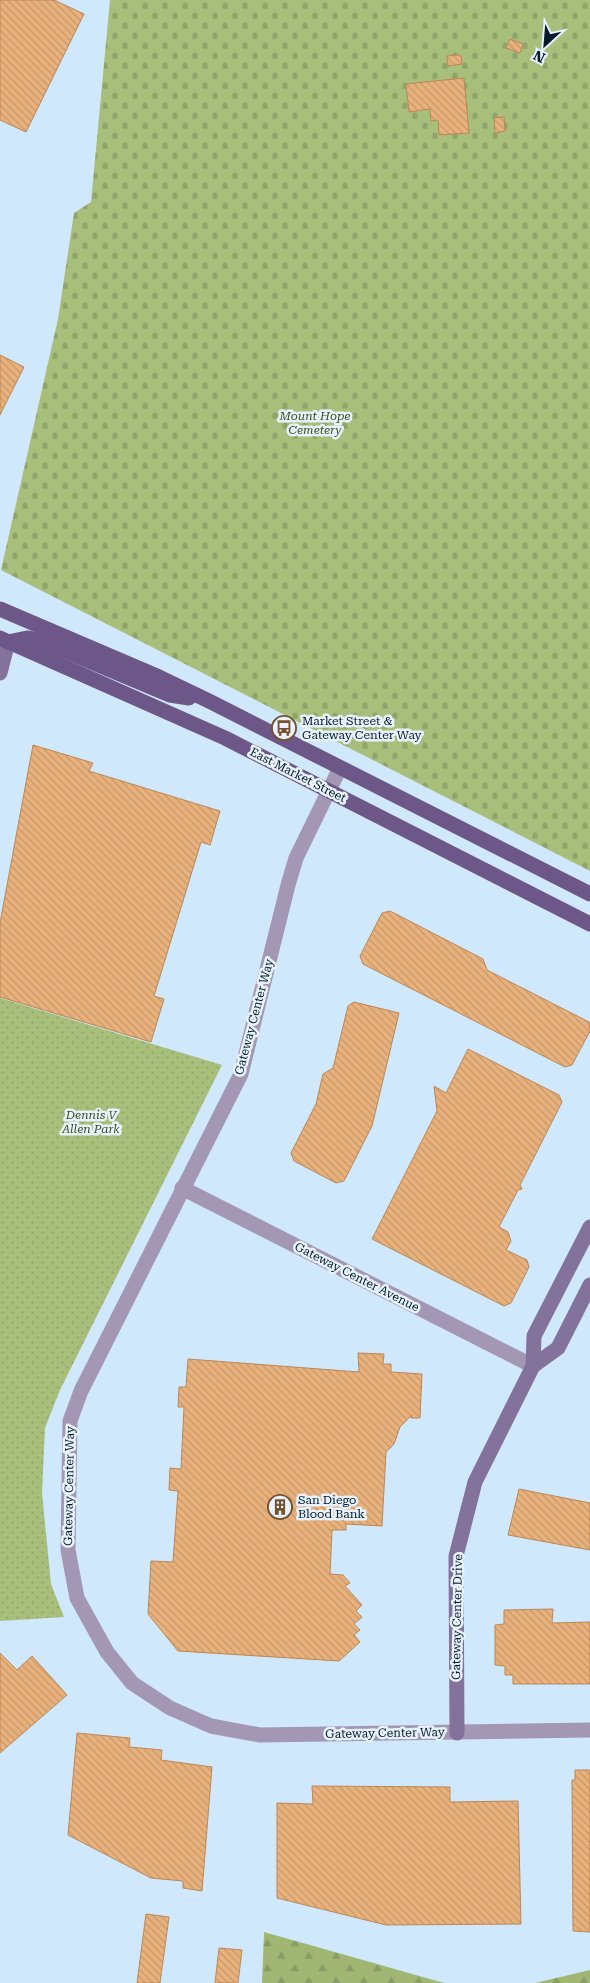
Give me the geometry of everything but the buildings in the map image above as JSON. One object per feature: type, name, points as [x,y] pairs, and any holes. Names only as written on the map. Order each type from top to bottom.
[{"type":"main road","name":"East Market Street","points":[[0,609],[159,677],[211,702],[590,894]]},
{"type":"main road","points":[[4,640],[27,638],[39,640],[170,695],[211,702]]},
{"type":"main road","name":"East Market Street","points":[[4,640],[225,738],[590,924]]},
{"type":"street","points":[[0,673],[4,640]]},
{"type":"street","name":"Gateway Center Way","points":[[340,768],[296,858],[241,1074],[81,1391],[70,1421],[68,1550],[74,1591],[106,1652],[132,1683],[170,1708],[211,1726],[260,1735],[590,1730]]},
{"type":"street","name":"Gateway Center Avenue","points":[[182,1188],[533,1366]]},
{"type":"street","name":"Gateway Center Drive","points":[[457,1732],[456,1556],[475,1482],[533,1366],[534,1336],[590,1227]]},
{"type":"street","name":"Gateway Center Drive","points":[[533,1366],[558,1348],[590,1285]]},
{"type":"green space","name":"Mount Hope Cemetery","points":[[110,0],[590,0],[590,871],[1,570],[58,319],[74,213],[91,202]]},
{"type":"green space","name":"Dennis V Allen Park","points":[[0,998],[222,1065],[60,1390],[45,1428],[42,1493],[51,1584],[64,1617],[0,1621]]},
{"type":"green space","points":[[264,1932],[444,1983],[262,1983]]},
{"type":"green space","points":[[590,1970],[590,1983],[535,1983]]},
{"type":"place","name":"Market Street & Gateway Center Way","points":[[284,728]]},
{"type":"place","name":"San Diego Blood Bank","points":[[280,1507]]}]
